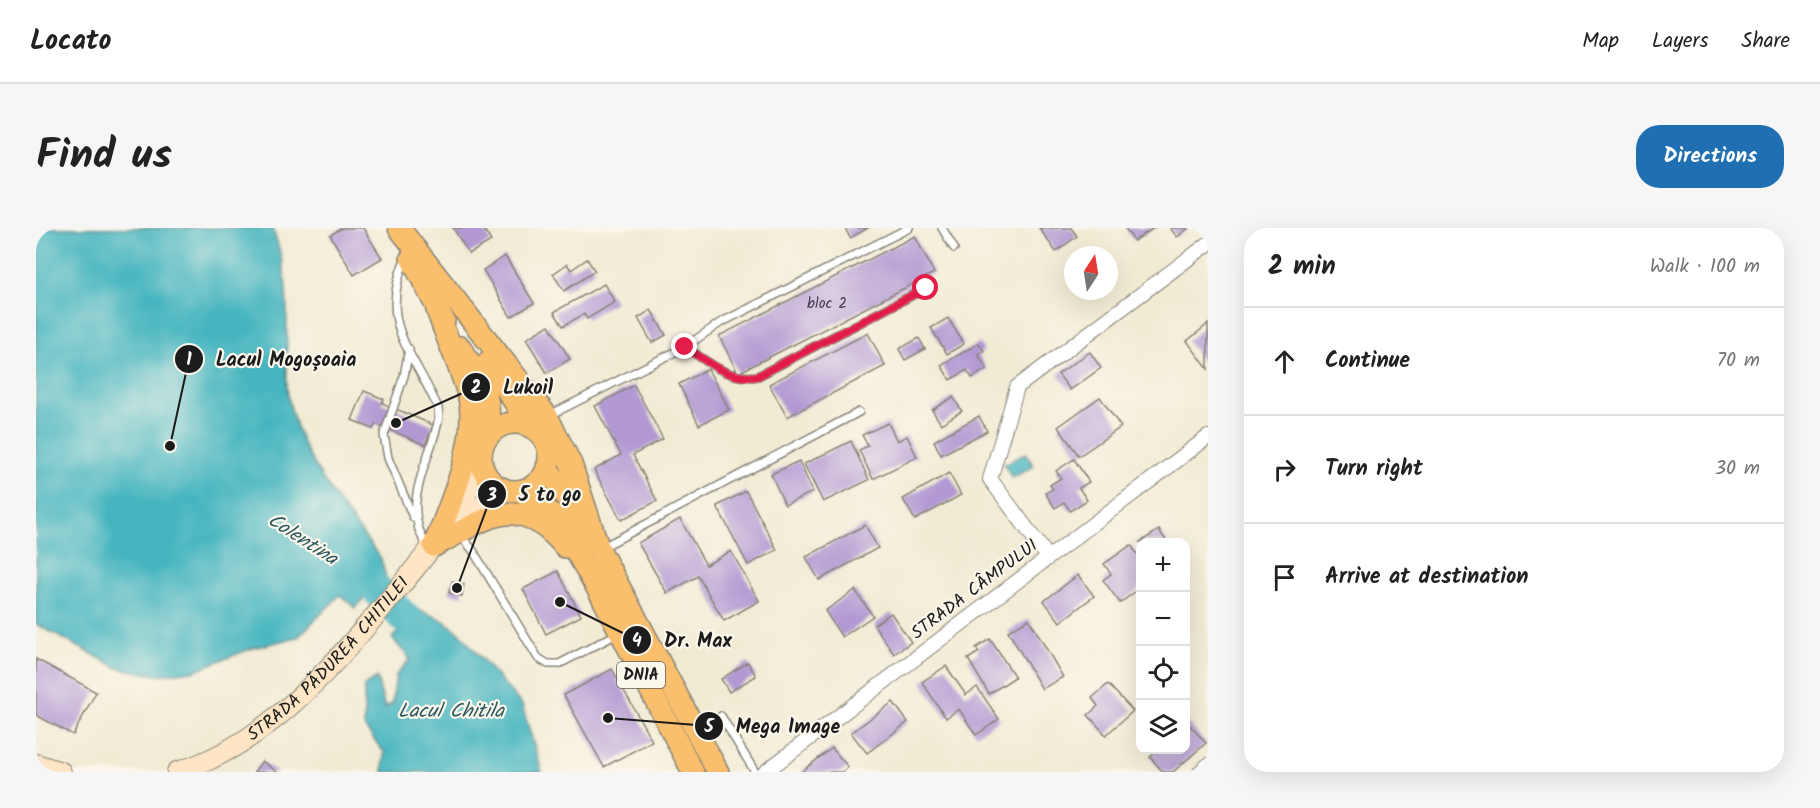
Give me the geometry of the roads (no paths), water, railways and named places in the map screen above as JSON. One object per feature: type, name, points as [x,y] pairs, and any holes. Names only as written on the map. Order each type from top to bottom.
[{"type":"main road","name":"DN1A","points":[[397,228],[437,310],[488,394],[490,415],[487,438],[481,454],[482,463],[490,481],[514,490],[546,507],[557,518],[591,577],[693,772]]},
{"type":"main road","name":"DN1A","points":[[397,228],[433,271],[538,421],[568,455],[599,549]]},
{"type":"main road","points":[[432,548],[461,465],[471,414],[465,386],[437,310]]},
{"type":"main road","name":"DN1A","points":[[538,421],[538,432],[548,448],[548,467],[599,549],[718,772]]},
{"type":"main road","points":[[487,438],[502,426],[538,421]]},
{"type":"main road","name":"STRADA PĂDUREA CHITILEI","points":[[177,772],[224,752],[268,725],[295,703],[354,641],[432,548],[461,507],[482,463]]},
{"type":"main road","points":[[514,490],[537,483],[548,467]]},
{"type":"main road","name":"STRADA PĂDUREA CHITILEI","points":[[432,548],[472,512],[514,490]]},
{"type":"main road","points":[[432,548],[498,514],[526,516],[548,529],[591,577]]},
{"type":"main road","points":[[36,764],[61,772]]},
{"type":"street","points":[[1048,557],[990,479],[1017,387],[1208,244]]},
{"type":"street","name":"STRADA CÂMPULUI","points":[[765,772],[1208,437]]},
{"type":"street","points":[[1200,772],[1208,765]]},
{"type":"lane","points":[[538,421],[685,347],[720,323],[909,228]]},
{"type":"lane","points":[[942,228],[954,248]]},
{"type":"lane","points":[[408,252],[396,279],[393,306],[397,327],[438,408],[439,417],[416,487],[416,525]]},
{"type":"lane","points":[[685,347],[724,373],[746,378],[758,376],[926,288]]},
{"type":"lane","points":[[409,349],[404,376],[384,435],[388,458],[420,536],[432,548]]},
{"type":"lane","points":[[599,549],[859,412]]},
{"type":"lane","points":[[459,533],[472,549],[538,658],[548,664],[559,664],[619,633]]},
{"type":"lane","points":[[721,716],[755,772]]},
{"type":"water","points":[[36,228],[272,228],[285,276],[287,386],[294,418],[313,462],[338,502],[381,559],[386,577],[355,608],[340,595],[298,637],[253,648],[193,671],[156,675],[118,668],[36,624]]},
{"type":"water","points":[[1026,453],[1034,466],[1012,478],[1004,464]]},
{"type":"water","name":"Lacul Chitila","points":[[419,610],[441,619],[459,632],[522,705],[542,772],[383,772],[384,752],[364,727],[364,686],[377,678],[385,708],[392,704],[396,675],[410,659],[392,638]]},
{"type":"waterway","name":"Colentina","points":[[341,565],[375,588],[438,651]]},
{"type":"place","name":"Lukoil","points":[[396,423]]},
{"type":"place","name":"Lacul Mogoșoaia","points":[[170,446]]},
{"type":"place","name":"5 to go","points":[[457,588]]},
{"type":"place","name":"Dr. Max","points":[[560,602]]},
{"type":"place","name":"Mega Image","points":[[608,718]]}]
